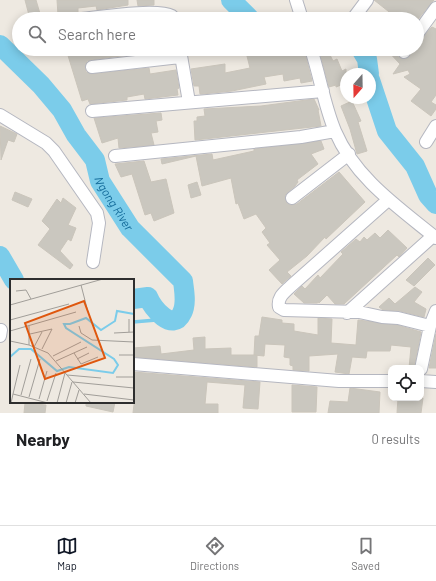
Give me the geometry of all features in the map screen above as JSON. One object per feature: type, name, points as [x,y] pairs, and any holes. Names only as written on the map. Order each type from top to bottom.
[{"type":"street","points":[[358,12],[367,0]]},
{"type":"street","points":[[424,24],[436,8]]},
{"type":"street","points":[[92,67],[161,56]]},
{"type":"street","points":[[181,56],[189,102]]},
{"type":"street","points":[[313,56],[335,131],[354,165],[388,200],[434,237],[346,313]]},
{"type":"street","points":[[92,111],[323,91]]},
{"type":"street","points":[[0,115],[46,143],[54,151],[97,213],[99,223],[93,262]]},
{"type":"street","points":[[426,142],[436,126]]},
{"type":"street","points":[[115,156],[301,137],[335,131]]},
{"type":"street","points":[[292,198],[349,154]]},
{"type":"street","points":[[388,200],[291,286],[282,295],[278,303],[279,307],[284,310],[346,313],[359,312],[382,318],[398,318],[430,326]]},
{"type":"street","points":[[422,365],[430,326],[436,311]]},
{"type":"street","points":[[134,364],[339,381],[388,381]]},
{"type":"street","points":[[424,381],[436,382]]},
{"type":"building","points":[[25,0],[36,0],[40,12],[28,12]]},
{"type":"building","points":[[57,0],[128,0],[128,5],[97,10],[96,6],[78,8],[78,12],[58,12]]},
{"type":"building","points":[[137,0],[154,0],[154,5],[138,6]]},
{"type":"building","points":[[374,0],[434,0],[424,12],[389,12]]},
{"type":"building","points":[[432,27],[436,29],[436,95],[431,102],[436,105],[436,109],[431,116],[411,101],[421,89],[404,77],[410,74],[408,70],[393,74],[400,64],[393,56],[406,59],[410,56],[424,56],[424,36]]},
{"type":"building","points":[[68,56],[121,56],[87,61],[85,67],[86,72],[92,74],[149,68],[150,74],[176,70],[179,88],[177,89],[178,95],[145,99],[144,94],[127,97],[127,100],[90,104],[88,99],[82,101]]},
{"type":"building","points":[[247,56],[306,56],[312,81],[301,83],[300,78],[284,81],[283,74],[264,77],[266,84],[232,91],[200,94],[199,86],[194,86],[191,69],[225,64],[225,73],[250,68]]},
{"type":"building","points":[[321,56],[330,56],[333,61],[337,59],[341,68],[340,85],[336,87],[336,85],[329,87]]},
{"type":"building","points":[[314,99],[319,110],[321,126],[195,140],[194,121],[197,121],[197,117],[205,116],[204,109],[261,106]]},
{"type":"building","points":[[345,104],[353,104],[361,121],[358,122],[367,151],[357,154],[350,129],[341,106]]},
{"type":"building","points":[[161,113],[162,120],[156,121],[158,132],[151,133],[154,145],[119,148],[118,138],[102,143],[94,118]]},
{"type":"building","points":[[0,126],[17,134],[14,142],[8,140],[1,160]]},
{"type":"building","points":[[321,141],[324,149],[311,154],[318,164],[297,180],[298,182],[295,186],[285,195],[286,202],[290,205],[297,204],[339,172],[365,202],[326,239],[325,237],[307,256],[287,272],[291,276],[282,284],[269,270],[280,260],[267,245],[270,243],[262,232],[266,228],[256,214],[244,219],[238,203],[236,204],[231,178],[202,186],[196,156],[162,164],[161,159],[212,154],[213,160],[254,151],[254,149]]},
{"type":"building","points":[[144,161],[151,182],[166,179],[174,213],[154,221],[151,213],[145,215],[132,174],[121,177],[115,164]]},
{"type":"building","points":[[197,182],[201,195],[191,198],[188,185]]},
{"type":"building","points":[[15,192],[32,199],[28,207],[12,200]]},
{"type":"building","points":[[63,198],[76,208],[68,225],[76,228],[71,241],[68,239],[60,251],[73,265],[70,269],[38,245],[50,229],[42,221],[57,199],[61,203]]},
{"type":"building","points":[[388,230],[407,248],[399,257],[397,255],[344,304],[335,304],[327,295],[319,303],[304,303],[294,294],[302,286],[305,289],[318,275],[320,278],[343,254],[341,252],[356,239],[360,242],[364,237],[367,240],[375,233],[380,238]]},
{"type":"building","points":[[428,258],[435,265],[414,286],[406,280]]},
{"type":"building","points":[[415,287],[422,292],[414,302],[426,309],[424,317],[400,311],[383,310],[379,307],[389,298],[395,304]]},
{"type":"building","points":[[262,317],[282,320],[282,323],[294,324],[294,331],[318,335],[318,318],[332,319],[331,343],[356,345],[358,320],[397,325],[421,332],[415,365],[409,365],[411,347],[391,345],[390,351],[367,351],[366,358],[352,357],[349,374],[335,372],[338,354],[309,356],[309,371],[293,370],[293,366],[290,365],[290,358],[284,357],[285,345],[265,344],[264,356],[254,355],[255,336],[259,336]]},
{"type":"building","points":[[436,334],[436,368],[429,368]]},
{"type":"building","points":[[205,337],[205,349],[231,348],[231,355],[257,355],[257,367],[134,357],[134,348],[160,346],[161,354],[194,350],[193,338]]},
{"type":"building","points":[[134,372],[260,382],[258,409],[243,408],[245,385],[207,382],[205,404],[218,404],[218,413],[133,413],[135,396]]},
{"type":"building","points":[[292,385],[317,387],[316,412],[292,412]]},
{"type":"building","points":[[350,388],[380,392],[379,413],[328,413],[330,401],[348,402]]},
{"type":"building","points":[[398,401],[423,401],[421,413],[397,413]]},
{"type":"building","points":[[25,403],[46,405],[45,413],[24,413]]},
{"type":"building","points":[[86,403],[115,403],[113,412],[86,406]]},
{"type":"waterway","name":"Ngong River","points":[[231,0],[243,12]]},
{"type":"waterway","name":"Ngong River","points":[[0,45],[41,85],[62,110],[76,135],[95,160],[100,181],[130,228],[183,281],[185,297],[184,309],[178,319],[168,320],[163,317],[150,302],[148,297],[134,299]]},
{"type":"waterway","name":"Ngong River","points":[[365,56],[368,68]]},
{"type":"waterway","name":"Ngong River","points":[[376,98],[387,131],[415,166],[428,195],[436,204]]},
{"type":"waterway","name":"Ngong River","points":[[0,256],[13,279]]},
{"type":"waterway","points":[[134,322],[168,319]]}]
